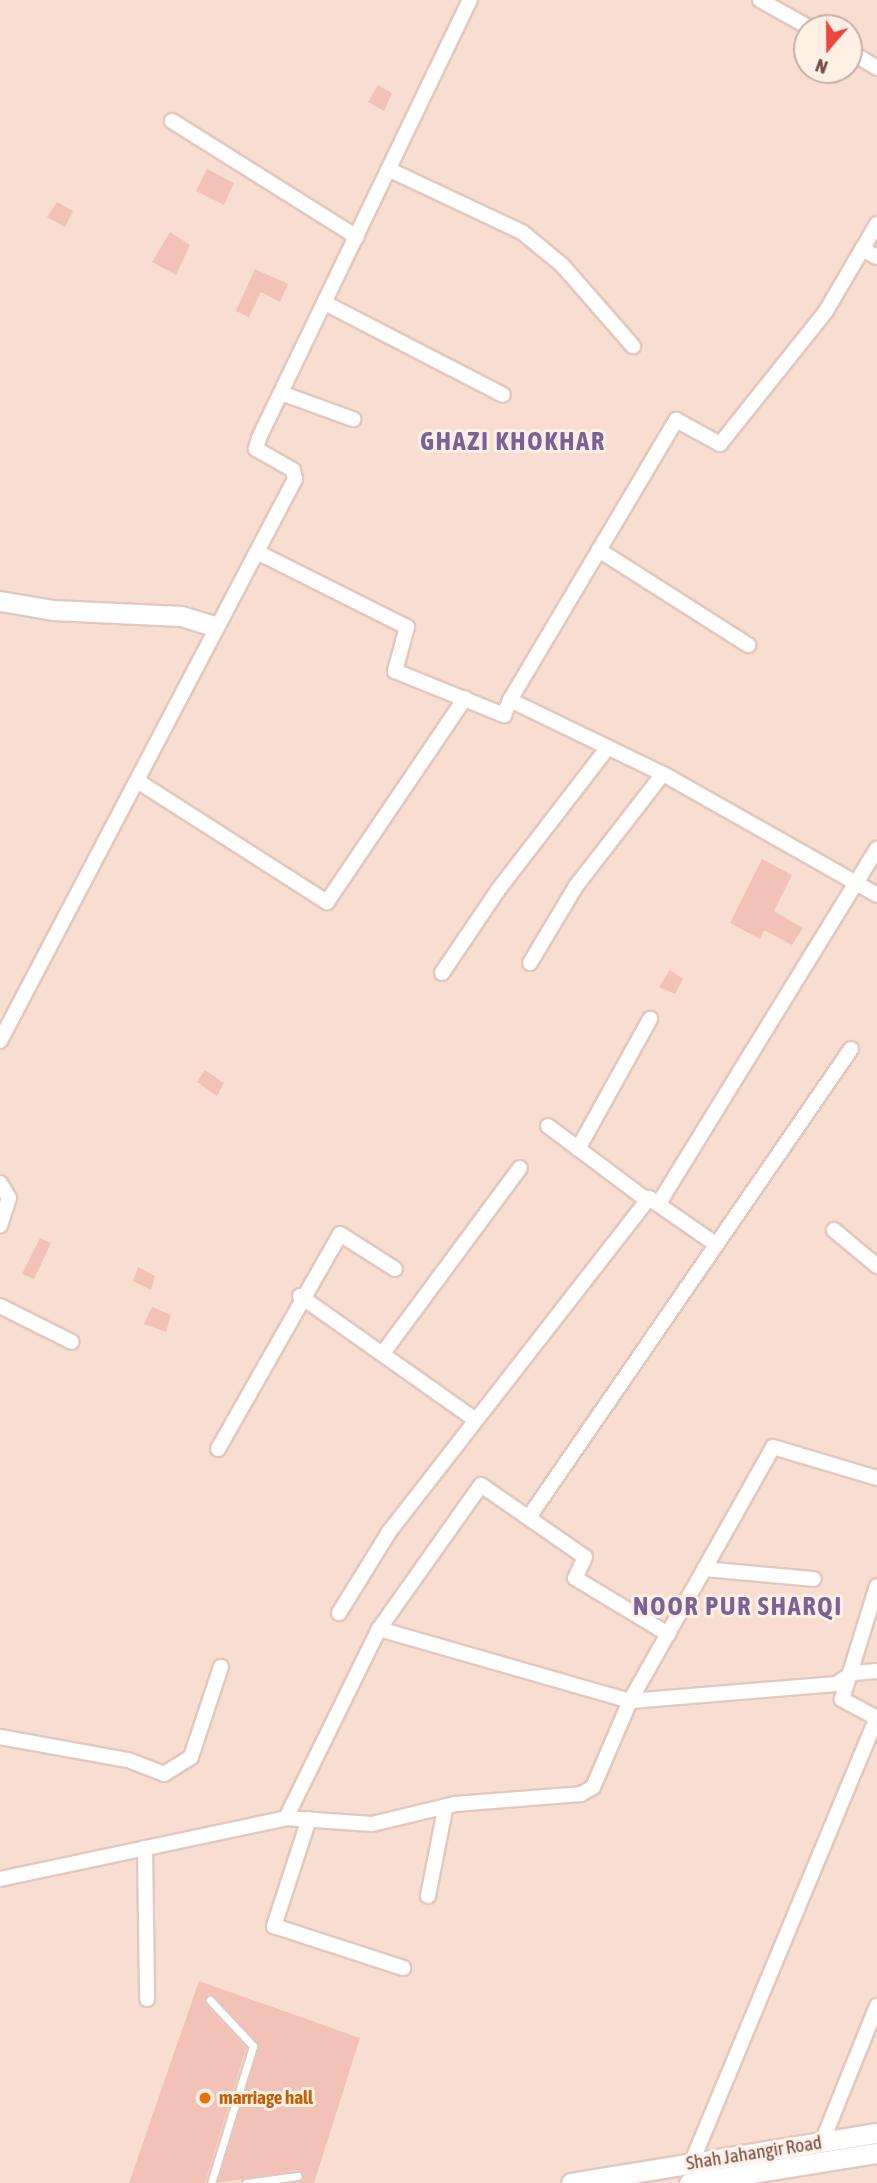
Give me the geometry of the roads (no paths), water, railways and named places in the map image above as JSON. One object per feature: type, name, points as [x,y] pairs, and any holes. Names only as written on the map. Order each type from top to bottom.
[{"type":"street","points":[[0,1041],[139,782],[213,626],[257,552],[295,479],[293,470],[256,449],[470,0]]},
{"type":"street","points":[[760,0],[793,18]]},
{"type":"street","points":[[172,121],[357,237]]},
{"type":"street","points":[[390,170],[522,232],[562,265],[633,346]]},
{"type":"street","points":[[257,552],[407,627],[408,639],[393,668],[504,715],[510,700],[676,420],[720,444],[826,310],[877,224]]},
{"type":"street","points":[[862,249],[877,257]]},
{"type":"street","points":[[325,303],[503,395]]},
{"type":"street","points":[[281,393],[353,419]]},
{"type":"street","points":[[599,550],[747,645]]},
{"type":"street","points":[[0,601],[53,610],[181,617],[213,626]]},
{"type":"street","points":[[139,782],[327,902],[465,698]]},
{"type":"street","points":[[510,700],[663,774],[877,895]]},
{"type":"street","points":[[442,973],[498,890],[608,747]]},
{"type":"street","points":[[530,963],[576,886],[663,774]]},
{"type":"street","points":[[339,1613],[389,1532],[653,1202],[877,849]]},
{"type":"street","points":[[578,1149],[650,1019]]},
{"type":"street","points":[[529,1517],[714,1242],[851,1049]]},
{"type":"street","points":[[548,1126],[653,1202],[714,1242]]},
{"type":"street","points":[[383,1353],[520,1168]]},
{"type":"street","points":[[0,1183],[9,1199],[0,1226]]},
{"type":"street","points":[[834,1230],[877,1266]]},
{"type":"street","points":[[218,1449],[300,1296],[340,1234],[395,1269]]},
{"type":"street","points":[[300,1296],[476,1420]]},
{"type":"street","points":[[0,1306],[72,1342]]},
{"type":"street","points":[[0,1879],[286,1818],[372,1824],[445,1809],[587,1792],[630,1701],[773,1447],[877,1478]]},
{"type":"street","points":[[286,1818],[379,1629],[481,1485],[585,1557],[575,1578],[668,1634]]},
{"type":"street","points":[[704,1569],[814,1579]]},
{"type":"street","points":[[690,2173],[877,1718],[842,1702],[877,1586]]},
{"type":"street","points":[[379,1629],[630,1701],[836,1684],[853,1672],[877,1671]]},
{"type":"street","points":[[0,1737],[128,1760],[164,1774],[191,1756],[220,1667]]},
{"type":"street","points":[[428,1896],[445,1809]]},
{"type":"street","points":[[309,1819],[274,1926],[403,1968]]},
{"type":"street","points":[[145,1848],[147,1999]]},
{"type":"street","points":[[822,2142],[877,2006]]},
{"type":"street","name":"Shah Jahangir Road","points":[[690,2173],[822,2142],[877,2133]]},
{"type":"street","name":"Shah Jahangir Road","points":[[571,2183],[877,2152]]},
{"type":"lane","points":[[210,2000],[253,2046],[211,2183]]},
{"type":"lane","points":[[246,2183],[298,2176]]},
{"type":"place","name":"marriage hall","points":[[205,2098]]},
{"type":"district","name":"GHAZI KHOKHAR","points":[[513,442]]},
{"type":"district","name":"NOOR PUR SHARQI","points":[[738,1607]]}]
